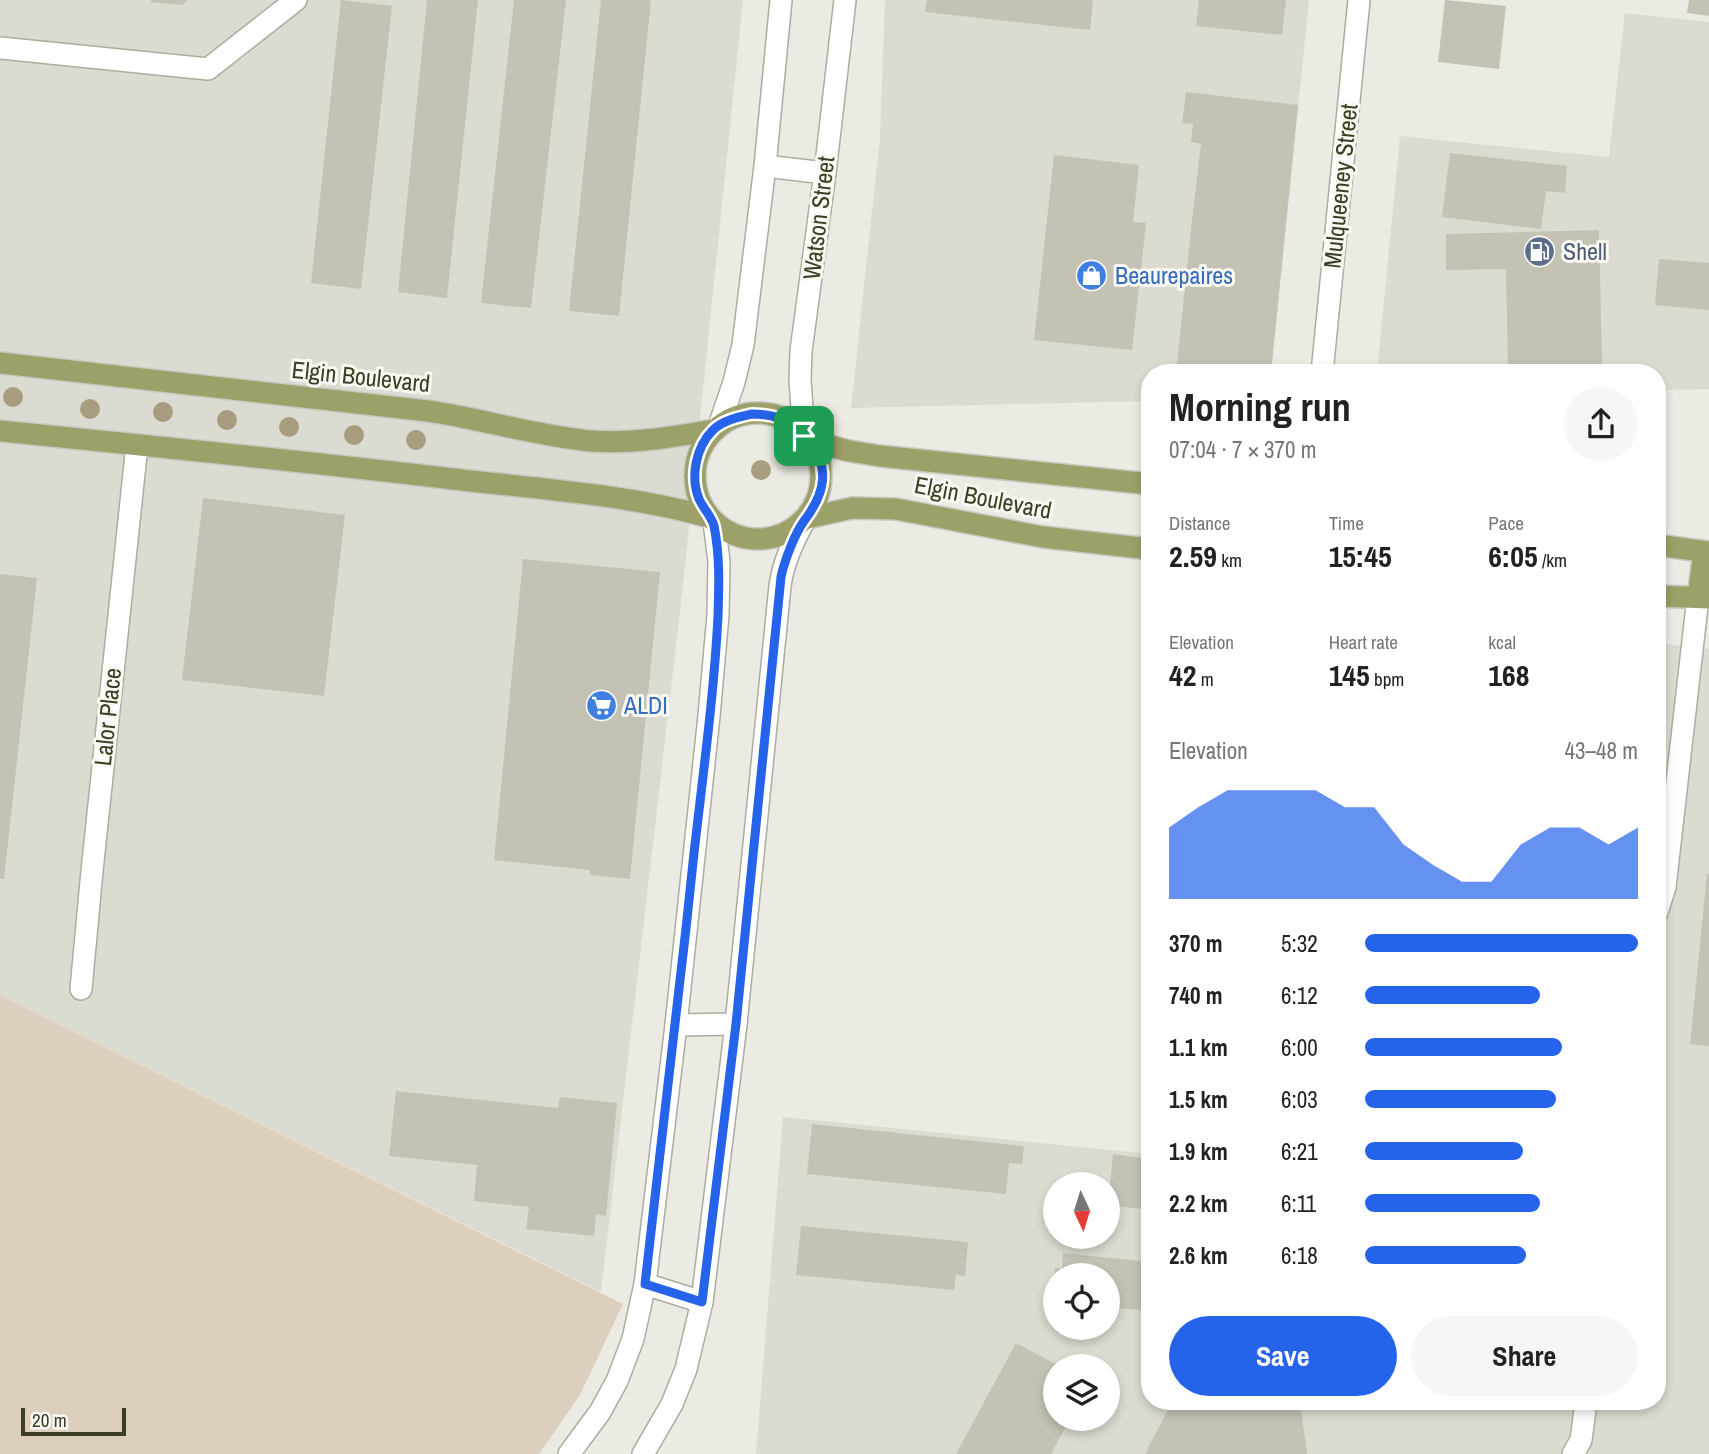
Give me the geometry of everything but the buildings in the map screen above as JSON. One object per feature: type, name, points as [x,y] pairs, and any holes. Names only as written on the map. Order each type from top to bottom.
[{"type":"main road","name":"Elgin Boulevard","points":[[0,363],[428,411],[547,435],[586,440],[646,440],[716,428]]},
{"type":"main road","points":[[0,431],[627,499],[669,506],[711,519],[727,531],[754,538],[775,537],[805,520],[817,501],[823,483],[822,474],[818,456],[806,438],[788,422],[773,415],[752,414],[728,421],[716,428],[698,456],[695,478],[699,498],[711,519]]},
{"type":"main road","name":"Elgin Boulevard","points":[[806,438],[849,451],[880,456],[1141,483]]},
{"type":"main road","name":"Elgin Boulevard","points":[[805,520],[852,508],[874,507],[1042,537],[1141,548]]},
{"type":"main road","points":[[1666,546],[1706,552],[1704,598],[1666,596]]},
{"type":"street","points":[[0,48],[208,69],[296,0]]},
{"type":"street","points":[[716,428],[734,382],[743,345],[765,166],[781,0]]},
{"type":"street","name":"Watson Street","points":[[806,438],[800,380],[801,351],[845,0]]},
{"type":"street","name":"Mulqueeney Street","points":[[1323,364],[1359,0]]},
{"type":"street","points":[[765,166],[825,173]]},
{"type":"street","name":"Lalor Place","points":[[81,989],[137,445]]},
{"type":"street","points":[[569,1454],[600,1412],[617,1381],[633,1339],[645,1284],[676,1025],[718,615],[719,561],[711,519]]},
{"type":"street","points":[[643,1454],[672,1404],[686,1369],[702,1302],[736,1024],[781,577],[787,556],[805,520]]},
{"type":"street","points":[[1666,873],[1704,598]]},
{"type":"street","points":[[676,1025],[736,1024]]},
{"type":"street","points":[[645,1284],[702,1302]]},
{"type":"street","points":[[1573,1454],[1581,1440],[1585,1410]]},
{"type":"shaded area","points":[[0,0],[743,0],[683,585],[601,1292],[0,995]]},
{"type":"shaded area","points":[[885,0],[1309,0],[1272,364],[1141,364],[1141,401],[851,408],[880,137]]},
{"type":"shaded area","points":[[1625,13],[1709,22],[1709,389],[1666,390],[1666,364],[1378,364],[1400,136],[1609,157]]},
{"type":"shaded area","points":[[1666,644],[1709,649],[1709,1454],[756,1454],[783,1117],[1141,1153],[1141,1410],[1666,1410]]},
{"type":"shaded area","points":[[0,995],[623,1304],[580,1395],[539,1454],[0,1454]]},
{"type":"place","name":"Shell","points":[[1540,252]]},
{"type":"place","name":"Beaurepaires","points":[[1092,276]]},
{"type":"place","name":"ALDI","points":[[601,706]]},
{"type":"route","points":[[752,414],[773,415],[788,422],[804,436],[818,456],[823,483],[817,501],[793,542],[781,577],[736,1024],[702,1302],[645,1284],[676,1025],[718,615],[719,561],[714,522],[699,498],[695,478],[696,462],[713,430],[728,421],[752,414]]}]
